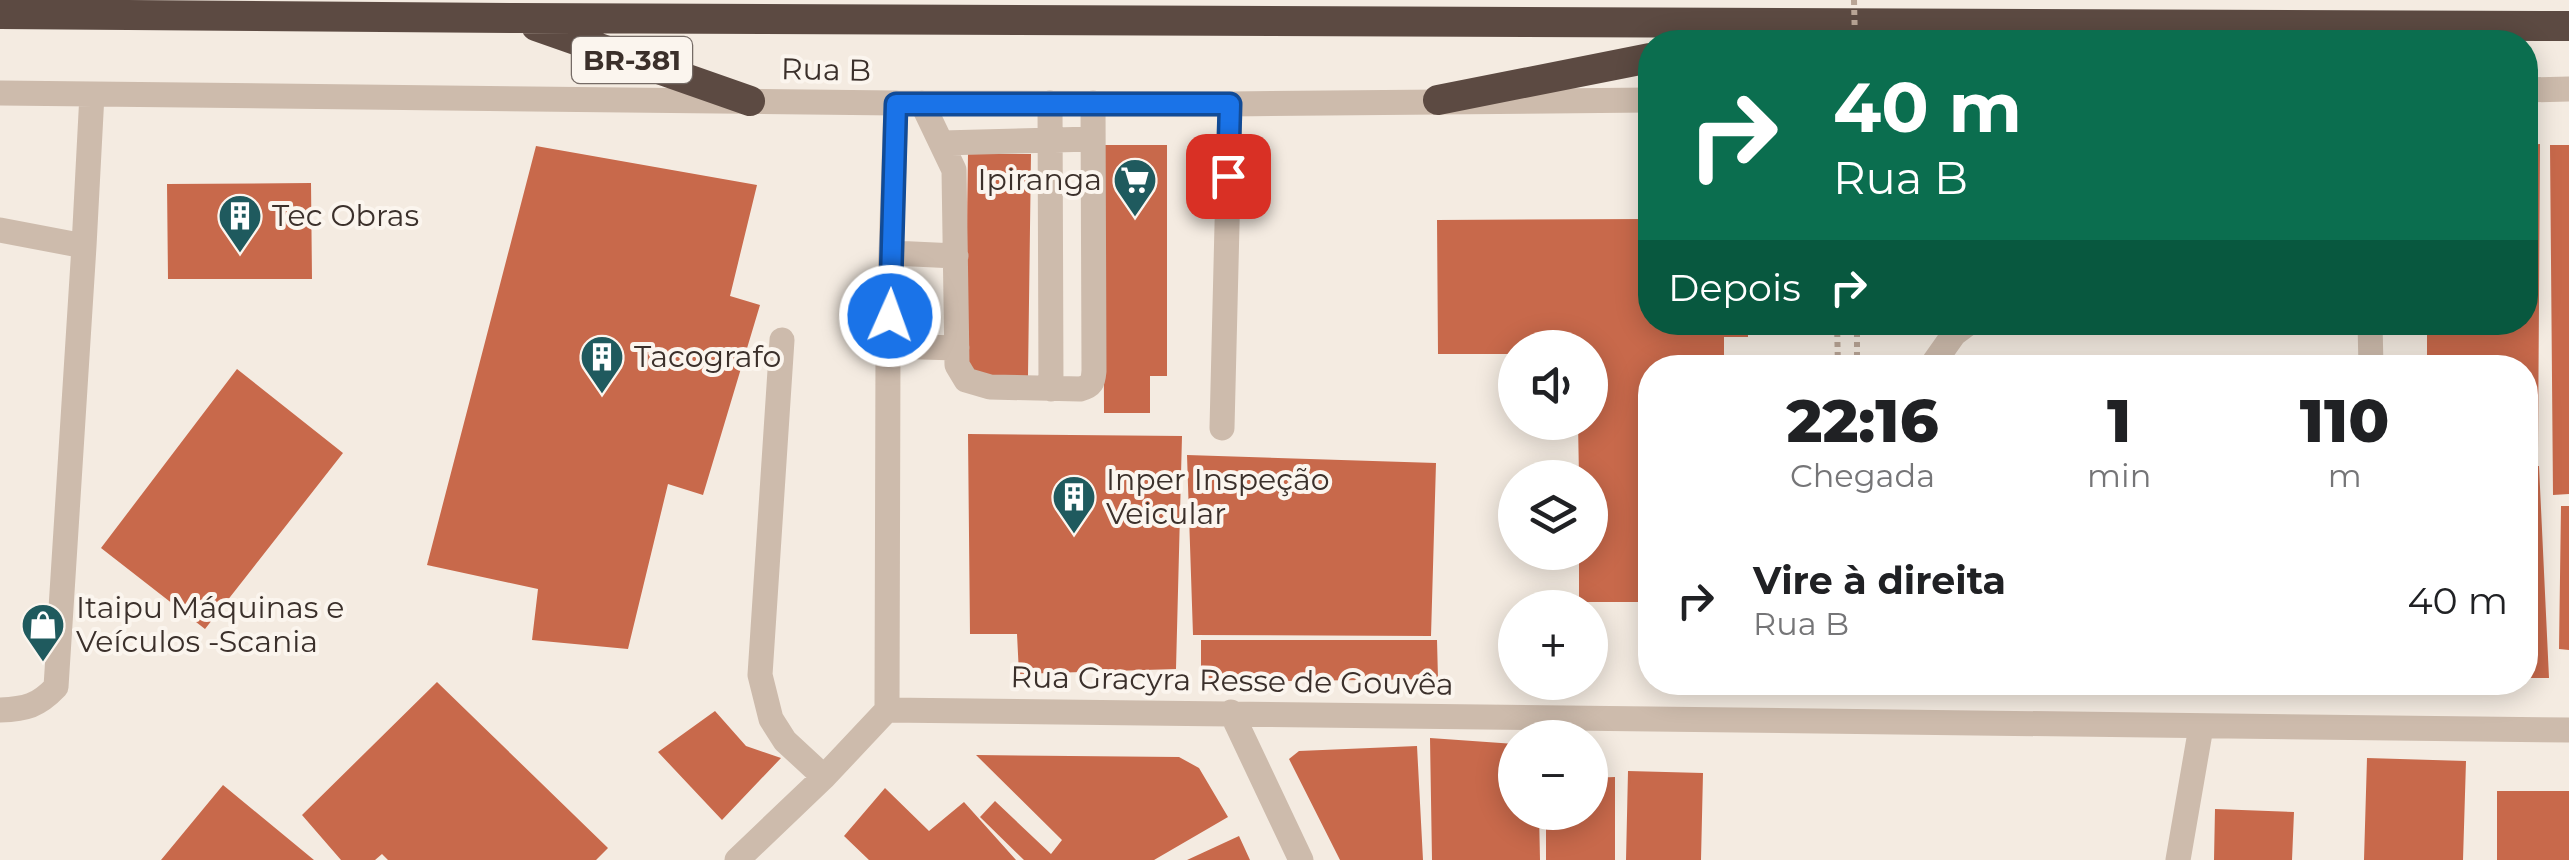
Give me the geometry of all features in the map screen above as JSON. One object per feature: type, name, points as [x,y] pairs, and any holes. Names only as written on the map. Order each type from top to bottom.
[{"type":"highway","name":"BR-381","points":[[0,14],[2569,26]]},
{"type":"highway","name":"BR-381","points":[[514,18],[750,101]]},
{"type":"highway","points":[[1788,30],[1819,24]]},
{"type":"highway","points":[[1438,100],[1638,60]]},
{"type":"street","points":[[2538,90],[2569,89]]},
{"type":"street","name":"Rua B","points":[[0,94],[909,104],[1638,100]]},
{"type":"street","points":[[0,710],[40,703],[56,687],[92,94]]},
{"type":"street","points":[[909,104],[942,143],[954,170],[957,365],[966,380],[990,388],[1052,389],[1080,389],[1089,387],[1093,381],[1092,104]]},
{"type":"street","points":[[737,860],[887,710],[888,346],[892,254],[909,104]]},
{"type":"street","points":[[1050,104],[1052,389]]},
{"type":"street","points":[[1222,428],[1230,104]]},
{"type":"street","points":[[942,143],[1092,139]]},
{"type":"street","points":[[0,230],[84,246]]},
{"type":"street","points":[[892,254],[956,256]]},
{"type":"street","points":[[782,340],[760,674],[771,719],[785,741],[824,777]]},
{"type":"street","points":[[888,346],[957,348]]},
{"type":"street","name":"Rua Gracyra Resse de Gouvêa","points":[[887,710],[2569,730]]},
{"type":"street","points":[[1231,712],[1301,860]]},
{"type":"street","points":[[2178,860],[2201,726]]},
{"type":"path","points":[[1854,0],[1855,30]]},
{"type":"building","points":[[2540,144],[2538,452],[2538,355],[2427,355],[2427,335],[2538,335]]},
{"type":"building","name":"Ipiranga","points":[[1103,145],[1167,145],[1167,376],[1150,376],[1150,413],[1104,413]]},
{"type":"building","points":[[2550,145],[2569,145],[2569,494],[2553,495]]},
{"type":"building","name":"Tacografo","points":[[536,146],[757,185],[730,296],[760,305],[703,495],[668,484],[628,649],[532,640],[538,589],[427,565]]},
{"type":"building","points":[[968,154],[1031,154],[1028,376],[965,375]]},
{"type":"building","name":"Tec Obras","points":[[311,183],[312,279],[168,279],[167,184]]},
{"type":"building","points":[[1638,219],[1638,335],[1748,335],[1724,337],[1724,355],[1638,355],[1638,602],[1608,602],[1608,590],[1579,590],[1579,570],[1608,570],[1608,460],[1579,460],[1578,440],[1608,440],[1608,330],[1498,330],[1498,354],[1438,354],[1437,220]]},
{"type":"building","points":[[237,369],[343,453],[205,629],[101,548]]},
{"type":"building","name":"Inper Inspeção Veicular","points":[[968,434],[1182,436],[1176,669],[1019,674],[1017,634],[970,634]]},
{"type":"building","points":[[1187,455],[1436,463],[1431,636],[1193,635]]},
{"type":"building","points":[[2538,466],[2539,466],[2549,678],[2538,678]]},
{"type":"building","points":[[2561,506],[2569,506],[2569,650],[2559,649]]},
{"type":"building","points":[[1201,640],[1437,640],[1438,679],[1201,682]]},
{"type":"building","points":[[437,682],[608,848],[596,860],[388,860],[382,854],[375,860],[341,860],[302,815]]},
{"type":"building","points":[[715,711],[746,746],[781,758],[722,820],[658,752]]},
{"type":"building","points":[[1430,738],[1498,743],[1498,830],[1539,830],[1540,860],[1432,860]]},
{"type":"building","points":[[1417,746],[1423,860],[1340,860],[1289,759],[1299,751]]},
{"type":"building","points":[[976,755],[1179,757],[1199,768],[1228,817],[1154,860],[1024,860],[980,817],[995,801],[1051,854],[1062,840]]},
{"type":"building","points":[[2367,758],[2466,761],[2463,860],[2364,860]]},
{"type":"building","points":[[1628,771],[1703,773],[1701,860],[1626,860]]},
{"type":"building","points":[[1608,777],[1615,777],[1615,860],[1546,860],[1546,830],[1608,830]]},
{"type":"building","points":[[223,785],[314,860],[161,860]]},
{"type":"building","points":[[885,788],[929,831],[964,802],[1016,860],[869,860],[844,836]]},
{"type":"building","points":[[2497,791],[2569,791],[2569,860],[2497,860]]},
{"type":"building","points":[[2215,809],[2294,812],[2292,860],[2214,860]]},
{"type":"building","points":[[1239,836],[1250,860],[1187,860]]},
{"type":"place","name":"Ipiranga","points":[[1135,218]]},
{"type":"place","name":"Tec Obras","points":[[240,254]]},
{"type":"place","name":"Tacografo","points":[[602,395]]},
{"type":"place","name":"Inper Inspeção Veicular","points":[[1074,535]]},
{"type":"place","name":"Itaipu Máquinas e Veículos -Scania","points":[[43,663]]},
{"type":"route","points":[[890,316],[896,104],[1230,104],[1228,176]]}]
